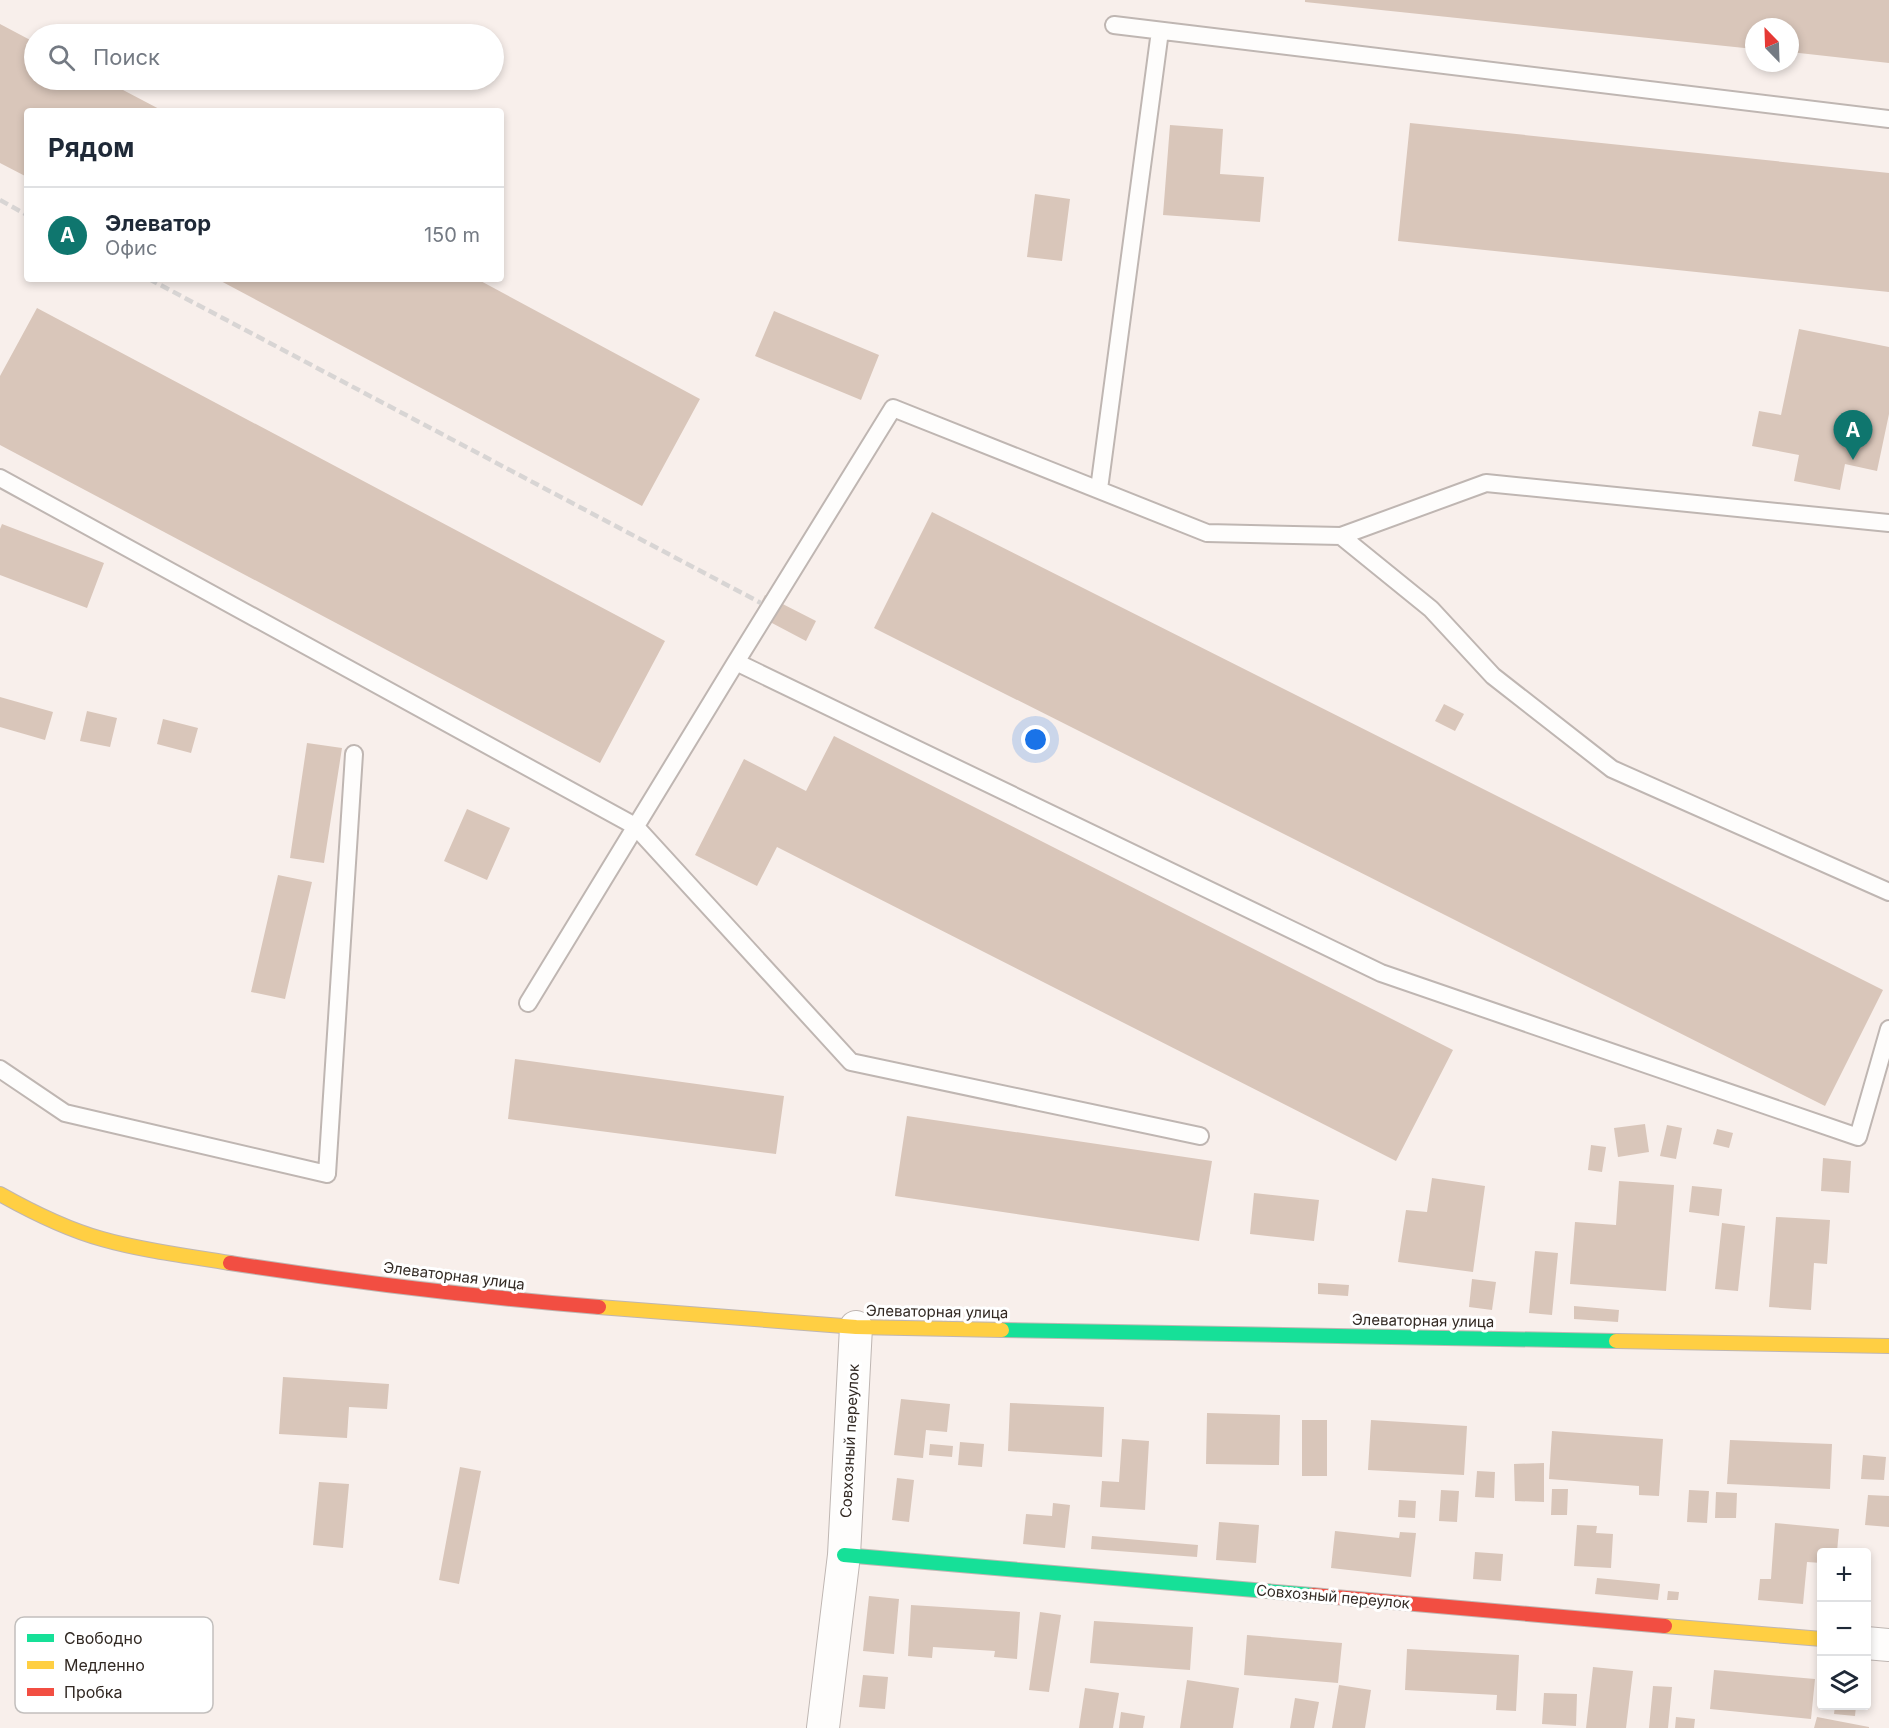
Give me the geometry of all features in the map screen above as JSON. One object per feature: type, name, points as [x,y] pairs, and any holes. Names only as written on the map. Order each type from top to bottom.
[{"type":"street","name":"Элеваторная улица","points":[[0,1194],[35,1214],[101,1239],[309,1275],[493,1298],[856,1328],[1889,1346]]},
{"type":"street","name":"Совхозный переулок","points":[[823,1728],[844,1555],[856,1328]]},
{"type":"street","name":"Совхозный переулок","points":[[844,1555],[1817,1639]]},
{"type":"lane","points":[[1113,25],[1889,118]]},
{"type":"lane","points":[[1099,489],[1160,31]]},
{"type":"lane","points":[[528,1003],[893,408],[1207,532],[1341,536],[1486,483],[1889,523]]},
{"type":"lane","points":[[0,478],[635,826],[851,1062],[1200,1136]]},
{"type":"lane","points":[[1341,536],[1431,609],[1493,676],[1612,769],[1889,892]]},
{"type":"lane","points":[[736,662],[1381,973],[1858,1137],[1889,1029]]},
{"type":"lane","points":[[0,1070],[65,1113],[327,1174],[354,754]]},
{"type":"building","points":[[1305,0],[1889,0],[1889,63],[1799,53],[1799,18],[1745,18],[1745,48],[1305,2]]},
{"type":"building","points":[[0,24],[24,37],[24,90],[123,90],[157,108],[24,108],[24,175],[0,163]]},
{"type":"building","points":[[1410,123],[1889,173],[1889,292],[1398,241]]},
{"type":"building","points":[[1170,125],[1223,129],[1220,174],[1264,177],[1260,222],[1163,215]]},
{"type":"building","points":[[1035,194],[1070,199],[1062,261],[1027,257]]},
{"type":"building","points":[[223,282],[483,282],[700,399],[642,506]]},
{"type":"building","points":[[37,308],[665,641],[600,763],[0,445],[0,376]]},
{"type":"building","points":[[774,311],[879,355],[861,400],[755,356]]},
{"type":"building","points":[[1799,329],[1889,347],[1889,414],[1877,471],[1845,464],[1840,490],[1794,481],[1799,455],[1752,446],[1759,411],[1781,415]]},
{"type":"building","points":[[932,512],[1883,990],[1825,1106],[874,628]]},
{"type":"building","points":[[2,524],[104,563],[87,608],[0,575],[0,529]]},
{"type":"building","points":[[765,595],[816,621],[806,641],[755,614]]},
{"type":"building","points":[[0,697],[53,712],[45,740],[0,727]]},
{"type":"building","points":[[1444,704],[1464,714],[1455,731],[1435,721]]},
{"type":"building","points":[[87,711],[117,718],[110,747],[80,741]]},
{"type":"building","points":[[163,719],[198,728],[191,753],[157,744]]},
{"type":"building","points":[[834,736],[1453,1050],[1396,1161],[777,847],[757,886],[695,855],[744,759],[806,791]]},
{"type":"building","points":[[307,743],[342,748],[324,863],[290,858]]},
{"type":"building","points":[[467,809],[510,828],[487,880],[444,861]]},
{"type":"building","points":[[278,875],[312,882],[285,999],[251,992]]},
{"type":"building","points":[[515,1059],[784,1096],[776,1154],[508,1119]]},
{"type":"building","points":[[907,1116],[1212,1161],[1199,1241],[895,1196]]},
{"type":"building","points":[[1645,1124],[1649,1152],[1618,1157],[1614,1128]]},
{"type":"building","points":[[1667,1125],[1682,1128],[1676,1159],[1660,1156]]},
{"type":"building","points":[[1717,1129],[1733,1133],[1729,1148],[1713,1144]]},
{"type":"building","points":[[1591,1145],[1606,1147],[1602,1172],[1588,1170]]},
{"type":"building","points":[[1823,1158],[1851,1161],[1849,1193],[1821,1191]]},
{"type":"building","points":[[1432,1178],[1485,1186],[1473,1272],[1398,1262],[1406,1210],[1427,1212]]},
{"type":"building","points":[[1619,1181],[1674,1185],[1666,1291],[1570,1284],[1575,1222],[1616,1225]]},
{"type":"building","points":[[1692,1186],[1722,1189],[1719,1216],[1689,1212]]},
{"type":"building","points":[[1254,1193],[1319,1200],[1314,1241],[1250,1234]]},
{"type":"building","points":[[1776,1217],[1830,1220],[1827,1264],[1814,1263],[1811,1310],[1769,1307]]},
{"type":"building","points":[[1722,1223],[1745,1226],[1738,1291],[1715,1289]]},
{"type":"building","points":[[1535,1251],[1558,1253],[1552,1315],[1529,1313]]},
{"type":"building","points":[[1472,1279],[1496,1282],[1492,1310],[1469,1307]]},
{"type":"building","points":[[1318,1283],[1349,1285],[1348,1296],[1318,1294]]},
{"type":"building","points":[[1574,1306],[1619,1310],[1618,1322],[1574,1319]]},
{"type":"building","points":[[283,1377],[389,1384],[387,1409],[349,1407],[347,1438],[279,1434]]},
{"type":"building","points":[[901,1399],[950,1404],[947,1432],[926,1430],[923,1458],[894,1455]]},
{"type":"building","points":[[1010,1403],[1104,1407],[1102,1457],[1008,1451]]},
{"type":"building","points":[[1207,1413],[1280,1415],[1279,1465],[1206,1464]]},
{"type":"building","points":[[1302,1420],[1327,1420],[1327,1476],[1302,1476]]},
{"type":"building","points":[[1371,1420],[1467,1426],[1464,1475],[1368,1470]]},
{"type":"building","points":[[1552,1431],[1663,1439],[1659,1496],[1639,1495],[1639,1486],[1549,1479]]},
{"type":"building","points":[[1122,1439],[1149,1441],[1145,1510],[1100,1507],[1102,1481],[1119,1482]]},
{"type":"building","points":[[1730,1440],[1832,1444],[1830,1489],[1727,1484]]},
{"type":"building","points":[[960,1442],[984,1444],[982,1467],[958,1465]]},
{"type":"building","points":[[930,1444],[953,1446],[952,1457],[929,1455]]},
{"type":"building","points":[[1863,1455],[1886,1457],[1884,1480],[1861,1479]]},
{"type":"building","points":[[1544,1463],[1544,1502],[1515,1501],[1514,1464]]},
{"type":"building","points":[[460,1467],[481,1471],[459,1584],[439,1580]]},
{"type":"building","points":[[1477,1471],[1495,1472],[1494,1498],[1475,1497]]},
{"type":"building","points":[[897,1478],[914,1480],[909,1522],[892,1520]]},
{"type":"building","points":[[319,1482],[349,1484],[343,1548],[313,1545]]},
{"type":"building","points":[[1552,1489],[1568,1489],[1567,1515],[1551,1515]]},
{"type":"building","points":[[1441,1490],[1459,1491],[1457,1522],[1439,1521]]},
{"type":"building","points":[[1689,1490],[1709,1491],[1707,1523],[1687,1522]]},
{"type":"building","points":[[1716,1492],[1737,1493],[1736,1518],[1715,1518]]},
{"type":"building","points":[[1868,1495],[1889,1496],[1889,1527],[1865,1525]]},
{"type":"building","points":[[1399,1500],[1416,1501],[1415,1518],[1398,1517]]},
{"type":"building","points":[[1053,1503],[1070,1505],[1065,1548],[1023,1544],[1026,1514],[1052,1516]]},
{"type":"building","points":[[1219,1522],[1259,1525],[1256,1563],[1216,1560]]},
{"type":"building","points":[[1775,1523],[1839,1529],[1837,1548],[1817,1548],[1817,1563],[1807,1562],[1803,1604],[1758,1600],[1760,1579],[1771,1579]]},
{"type":"building","points":[[1577,1525],[1597,1526],[1596,1533],[1613,1534],[1611,1568],[1574,1566]]},
{"type":"building","points":[[1335,1531],[1399,1538],[1400,1532],[1416,1533],[1411,1577],[1331,1568]]},
{"type":"building","points":[[1092,1536],[1198,1545],[1197,1557],[1091,1549]]},
{"type":"building","points":[[1475,1552],[1503,1554],[1501,1581],[1473,1579]]},
{"type":"building","points":[[1597,1578],[1660,1584],[1658,1600],[1595,1594]]},
{"type":"building","points":[[1668,1591],[1679,1592],[1678,1600],[1667,1600]]},
{"type":"building","points":[[869,1596],[899,1599],[894,1654],[863,1651]]},
{"type":"building","points":[[911,1605],[1020,1612],[1017,1659],[994,1657],[995,1651],[933,1647],[932,1658],[908,1656]]},
{"type":"building","points":[[1040,1612],[1061,1615],[1049,1692],[1029,1690]]},
{"type":"building","points":[[1094,1621],[1193,1627],[1190,1670],[1090,1663]]},
{"type":"building","points":[[1247,1635],[1342,1643],[1338,1683],[1244,1675]]},
{"type":"building","points":[[1407,1649],[1519,1655],[1516,1711],[1496,1710],[1497,1695],[1405,1690]]},
{"type":"building","points":[[1593,1667],[1633,1671],[1626,1728],[1586,1728]]},
{"type":"building","points":[[1714,1670],[1815,1679],[1811,1719],[1710,1709]]},
{"type":"building","points":[[863,1675],[888,1677],[885,1709],[859,1707]]},
{"type":"building","points":[[1187,1680],[1239,1688],[1233,1728],[1180,1728]]},
{"type":"building","points":[[1339,1685],[1371,1690],[1365,1728],[1332,1728]]},
{"type":"building","points":[[1653,1686],[1672,1687],[1668,1728],[1649,1728]]},
{"type":"building","points":[[1085,1688],[1119,1693],[1113,1728],[1079,1728]]},
{"type":"building","points":[[1544,1693],[1577,1694],[1576,1726],[1542,1724]]},
{"type":"building","points":[[1295,1698],[1319,1702],[1314,1728],[1290,1728]]},
{"type":"building","points":[[1834,1710],[1856,1710],[1855,1716],[1834,1714]]},
{"type":"building","points":[[1121,1712],[1145,1716],[1143,1728],[1119,1728]]},
{"type":"building","points":[[1676,1717],[1695,1719],[1694,1728],[1675,1728]]},
{"type":"building","points":[[1817,1717],[1869,1727],[1869,1728],[1814,1728]]},
{"type":"railway","points":[[0,200],[24,213]]},
{"type":"railway","points":[[155,282],[761,603]]},
{"type":"traffic: fast","points":[[1002,1330],[1616,1341]]},
{"type":"traffic: fast","points":[[844,1555],[1312,1595]]},
{"type":"traffic: slow","points":[[0,1194],[50,1220],[102,1239],[150,1250],[230,1263]]},
{"type":"traffic: slow","points":[[599,1307],[856,1327],[1002,1330]]},
{"type":"traffic: slow","points":[[1616,1341],[1889,1346]]},
{"type":"traffic: slow","points":[[1665,1626],[1817,1639]]},
{"type":"traffic: jam","points":[[230,1263],[507,1299],[599,1307]]},
{"type":"traffic: jam","points":[[1312,1595],[1665,1626]]},
{"type":"place","name":"Элеватор","points":[[1853,460]]}]
